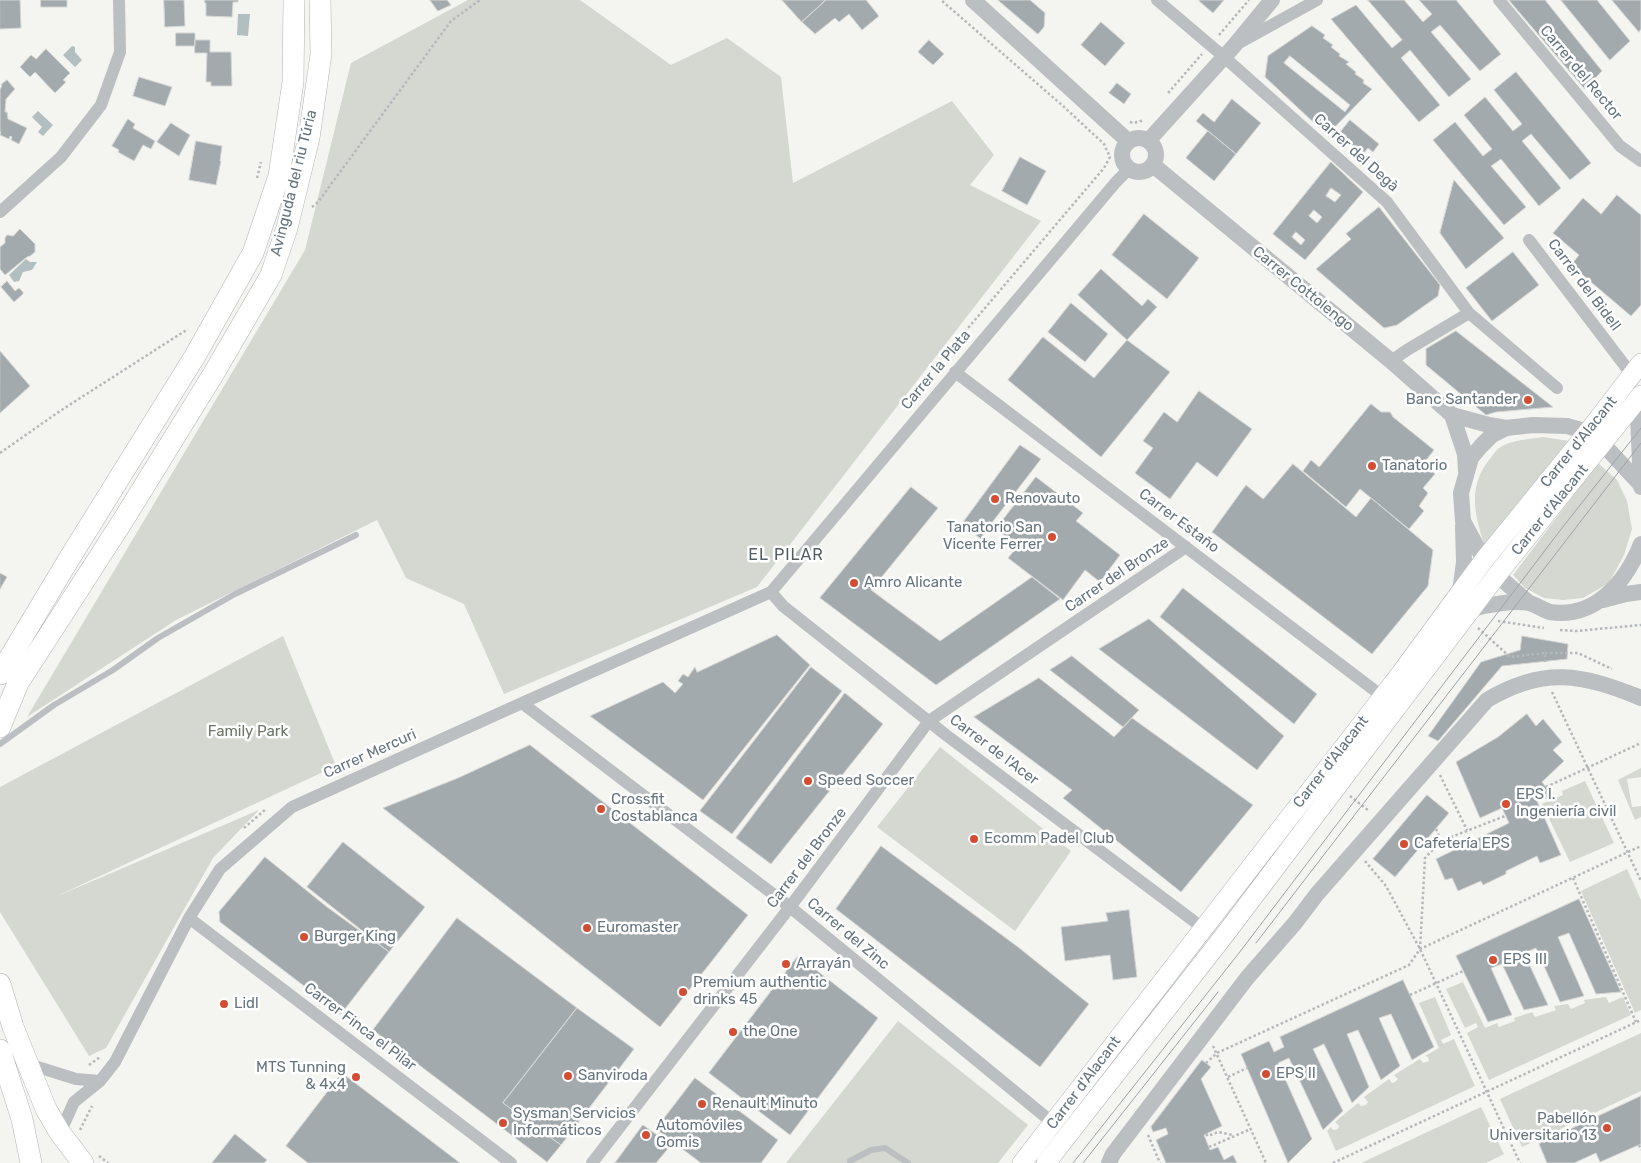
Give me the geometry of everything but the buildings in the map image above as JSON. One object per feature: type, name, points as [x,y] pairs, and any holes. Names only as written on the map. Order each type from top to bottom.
[{"type":"main road","name":"Avinguda del riu Túria","points":[[0,674],[195,356],[253,253],[279,176],[293,82],[294,0]]},
{"type":"main road","name":"Avinguda del riu Túria","points":[[0,727],[18,684],[127,514],[214,373],[271,275],[287,228],[309,138],[321,54],[320,0]]},
{"type":"main road","name":"Carrer d'Alacant","points":[[1022,1163],[1382,696],[1484,560],[1637,369]]},
{"type":"main road","name":"Carrer d’Alacant","points":[[1469,613],[1497,575],[1641,395]]},
{"type":"main road","name":"Carrer d'Alacant","points":[[1046,1163],[1223,937],[1469,613]]},
{"type":"main road","points":[[0,984],[13,1027],[46,1110],[68,1134],[83,1163]]},
{"type":"main road","points":[[0,1050],[22,1119],[31,1163]]},
{"type":"street","points":[[0,212],[61,156],[101,105],[120,52],[119,0]]},
{"type":"street","points":[[973,0],[1128,141]]},
{"type":"street","name":"Carrer del Degà","points":[[1157,0],[1210,45],[1229,51],[1387,202],[1470,313],[1557,388]]},
{"type":"street","points":[[1149,140],[1272,0]]},
{"type":"street","points":[[1229,51],[1317,0]]},
{"type":"street","name":"Carrer del Rector","points":[[1500,0],[1620,146],[1641,161]]},
{"type":"street","points":[[1138,137],[1149,140],[1156,149],[1153,165],[1144,171],[1134,172],[1125,165],[1122,155],[1124,145],[1138,137]]},
{"type":"street","name":"Carrer Cottolengo","points":[[1153,165],[1391,361],[1452,415]]},
{"type":"street","name":"Carrer la Plata","points":[[770,592],[1129,169]]},
{"type":"street","name":"Carrer del Bidell","points":[[1529,240],[1637,369]]},
{"type":"street","points":[[1391,361],[1406,350],[1470,313]]},
{"type":"street","name":"Carrer Estaño","points":[[955,372],[1382,696]]},
{"type":"street","name":"Carrer d'Alacant","points":[[1641,400],[1638,416],[1641,486]]},
{"type":"street","points":[[1452,415],[1506,428]]},
{"type":"street","points":[[1452,415],[1464,454],[1466,472]]},
{"type":"street","points":[[1460,592],[1464,562],[1461,493],[1471,458],[1492,434],[1506,428],[1532,425],[1567,426],[1588,432],[1603,444],[1641,486]]},
{"type":"street","points":[[1463,521],[1484,560],[1497,575],[1529,603],[1548,612],[1564,613],[1583,610],[1603,600],[1641,592]]},
{"type":"street","points":[[1603,600],[1636,559],[1641,544]]},
{"type":"street","name":"Carrer del Bronze","points":[[592,1163],[790,907],[930,721],[1186,547]]},
{"type":"street","name":"Carrer Mercuri","points":[[68,1134],[74,1102],[115,1062],[189,918],[220,869],[292,807],[770,592]]},
{"type":"street","name":"Carrer de l'Acer","points":[[770,592],[783,606],[930,721],[1202,928]]},
{"type":"street","points":[[1469,613],[1495,604],[1529,603]]},
{"type":"street","points":[[1109,1163],[1113,1154],[1248,978],[1295,923],[1316,894],[1487,700],[1504,690],[1547,677],[1571,677],[1587,680],[1614,687],[1641,698]]},
{"type":"street","name":"Carrer del Zinc","points":[[522,703],[790,907],[1053,1123]]},
{"type":"street","name":"Carrer Finca el Pilar","points":[[189,918],[511,1163]]},
{"type":"street","points":[[28,1064],[93,1083]]},
{"type":"lane","points":[[0,744],[54,705],[113,670],[166,634],[235,594],[356,534]]},
{"type":"lane","points":[[850,1161],[871,1150],[885,1148],[908,1163]]},
{"type":"path","points":[[287,228],[318,202],[451,21],[480,0]]},
{"type":"path","points":[[911,402],[923,387],[923,381],[1104,168],[1110,157],[1104,144],[941,0]]},
{"type":"path","points":[[1164,97],[1248,0]]},
{"type":"path","points":[[1104,144],[1123,120],[1134,123],[1144,120]]},
{"type":"path","points":[[256,184],[262,158]]},
{"type":"path","points":[[0,453],[60,411],[192,326],[188,334]]},
{"type":"path","points":[[1469,613],[1510,657],[1545,653],[1578,653],[1616,671]]},
{"type":"path","points":[[1493,620],[1547,628]]},
{"type":"path","points":[[1557,629],[1576,631],[1641,625]]},
{"type":"path","points":[[1545,653],[1546,671]]},
{"type":"path","points":[[1550,685],[1586,767],[1641,881]]},
{"type":"path","points":[[1546,787],[1641,743]]},
{"type":"path","points":[[1439,772],[1467,830]]},
{"type":"path","points":[[1352,798],[1369,811]]},
{"type":"path","points":[[240,832],[267,808]]},
{"type":"path","points":[[1420,949],[1425,858],[1441,841],[1505,816]]},
{"type":"path","points":[[1436,829],[1441,841]]},
{"type":"path","points":[[1206,1064],[1217,1053],[1408,965],[1420,949],[1641,846]]},
{"type":"path","points":[[1361,856],[1386,886],[1420,949],[1520,1163]]},
{"type":"path","points":[[1573,878],[1636,1022]]},
{"type":"path","points":[[1410,995],[1463,971]]},
{"type":"path","points":[[1332,1163],[1641,1020]]},
{"type":"path","points":[[68,1134],[94,1101],[93,1083],[86,1067],[107,1052]]},
{"type":"path","points":[[1217,1053],[1266,1163]]},
{"type":"path","points":[[1228,1077],[1247,1068]]},
{"type":"path","points":[[1209,1147],[1251,1129]]},
{"type":"path","points":[[1146,1130],[1160,1163]]},
{"type":"path","points":[[1206,1134],[1208,1136],[1218,1132],[1235,1136]]},
{"type":"path","points":[[1638,1145],[1641,1150]]},
{"type":"green space","points":[[468,0],[580,0],[671,65],[727,38],[781,77],[793,183],[952,101],[994,155],[970,185],[1041,221],[757,587],[504,694],[464,604],[406,578],[377,520],[176,620],[27,717],[305,250],[351,63]]},
{"type":"green space","points":[[1543,437],[1569,441],[1485,547],[1478,524],[1475,502],[1475,492],[1482,471],[1496,451],[1504,445],[1520,440]]},
{"type":"green space","points":[[1598,463],[1617,480],[1627,501],[1632,529],[1624,555],[1609,583],[1583,598],[1563,600],[1544,598],[1525,588],[1513,575]]},
{"type":"green space","name":"Family Park","points":[[283,636],[336,766],[55,897],[259,810],[213,858],[106,1048],[89,1056],[0,912],[0,787]]},
{"type":"green space","name":"Ecomm Padel Club","points":[[940,747],[1071,851],[1015,931],[877,827]]},
{"type":"green space","points":[[1641,768],[1641,777],[1627,779],[1632,807],[1641,806],[1641,817],[1635,820],[1618,780]]},
{"type":"green space","points":[[1585,781],[1614,843],[1570,862],[1542,804],[1563,795],[1562,791]]},
{"type":"green space","points":[[1627,869],[1641,900],[1641,1010],[1635,1013],[1581,891]]},
{"type":"green space","points":[[1463,982],[1485,1028],[1497,1023],[1499,1027],[1515,1021],[1514,1018],[1532,1012],[1535,1017],[1556,1010],[1554,1006],[1568,1004],[1571,1009],[1585,1003],[1584,1000],[1606,997],[1609,1003],[1623,997],[1631,1015],[1489,1080],[1467,1033],[1478,1027],[1476,1023],[1465,1028],[1446,989]]},
{"type":"green space","points":[[1435,997],[1451,1035],[1441,1040],[1443,1044],[1454,1039],[1475,1086],[1336,1151],[1327,1131],[1331,1127],[1333,1130],[1338,1129],[1339,1126],[1335,1122],[1358,1103],[1361,1106],[1366,1105],[1368,1102],[1364,1097],[1389,1079],[1392,1083],[1395,1082],[1398,1079],[1394,1075],[1420,1059],[1423,1063],[1429,1061],[1428,1057],[1425,1056],[1439,1048],[1419,1003]]},
{"type":"green space","points":[[898,1021],[1028,1125],[998,1163],[786,1163]]},
{"type":"green space","points":[[1641,1033],[1641,1091],[1522,1147],[1500,1099]]},
{"type":"green space","points":[[1481,1107],[1504,1154],[1486,1163],[1361,1163]]},
{"type":"shaded area","points":[[238,14],[250,14],[248,36],[237,35]]},
{"type":"shaded area","points":[[72,46],[75,47],[75,52],[82,60],[75,67],[63,55]]},
{"type":"shaded area","points":[[38,111],[53,125],[43,136],[38,132],[42,127],[32,117]]},
{"type":"shaded area","points":[[26,259],[30,262],[37,262],[32,270],[23,272],[19,281],[14,282],[9,275]]},
{"type":"tram line","points":[[1073,1163],[1239,953],[1562,528],[1641,428]]},
{"type":"tram line","points":[[1256,943],[1641,443]]},
{"type":"tram line","points":[[1083,1163],[1218,992]]},
{"type":"place","name":"Banc Santander","points":[[1528,400]]},
{"type":"place","name":"Tanatorio","points":[[1372,466]]},
{"type":"place","name":"Renovauto","points":[[995,499]]},
{"type":"place","name":"Tanatorio San Vicente Ferrer","points":[[1052,537]]},
{"type":"place","name":"Amro Alicante","points":[[854,583]]},
{"type":"place","name":"Speed Soccer","points":[[808,781]]},
{"type":"place","name":"EPS I. Ingeniería civil","points":[[1506,804]]},
{"type":"place","name":"Crossfit Costablanca","points":[[601,809]]},
{"type":"place","name":"Ecomm Padel Club","points":[[974,839]]},
{"type":"place","name":"Cafetería EPS","points":[[1404,844]]},
{"type":"place","name":"Euromaster","points":[[587,928]]},
{"type":"place","name":"Burger King","points":[[304,937]]},
{"type":"place","name":"EPS III","points":[[1493,960]]},
{"type":"place","name":"Arrayán","points":[[786,964]]},
{"type":"place","name":"Premium authentic drinks 45","points":[[683,992]]},
{"type":"place","name":"Lidl","points":[[224,1004]]},
{"type":"place","name":"the One","points":[[733,1032]]},
{"type":"place","name":"EPS II","points":[[1266,1074]]},
{"type":"place","name":"Sanviroda","points":[[568,1076]]},
{"type":"place","name":"MTS Tunning & 4x4","points":[[356,1077]]},
{"type":"place","name":"Renault Minuto","points":[[702,1104]]},
{"type":"place","name":"Sysman Servicios Informáticos","points":[[503,1123]]},
{"type":"place","name":"Pabellón Universitario 13","points":[[1607,1128]]},
{"type":"place","name":"Automóviles Gomis","points":[[646,1135]]},
{"type":"district","name":"EL PILAR","points":[[786,555]]}]
